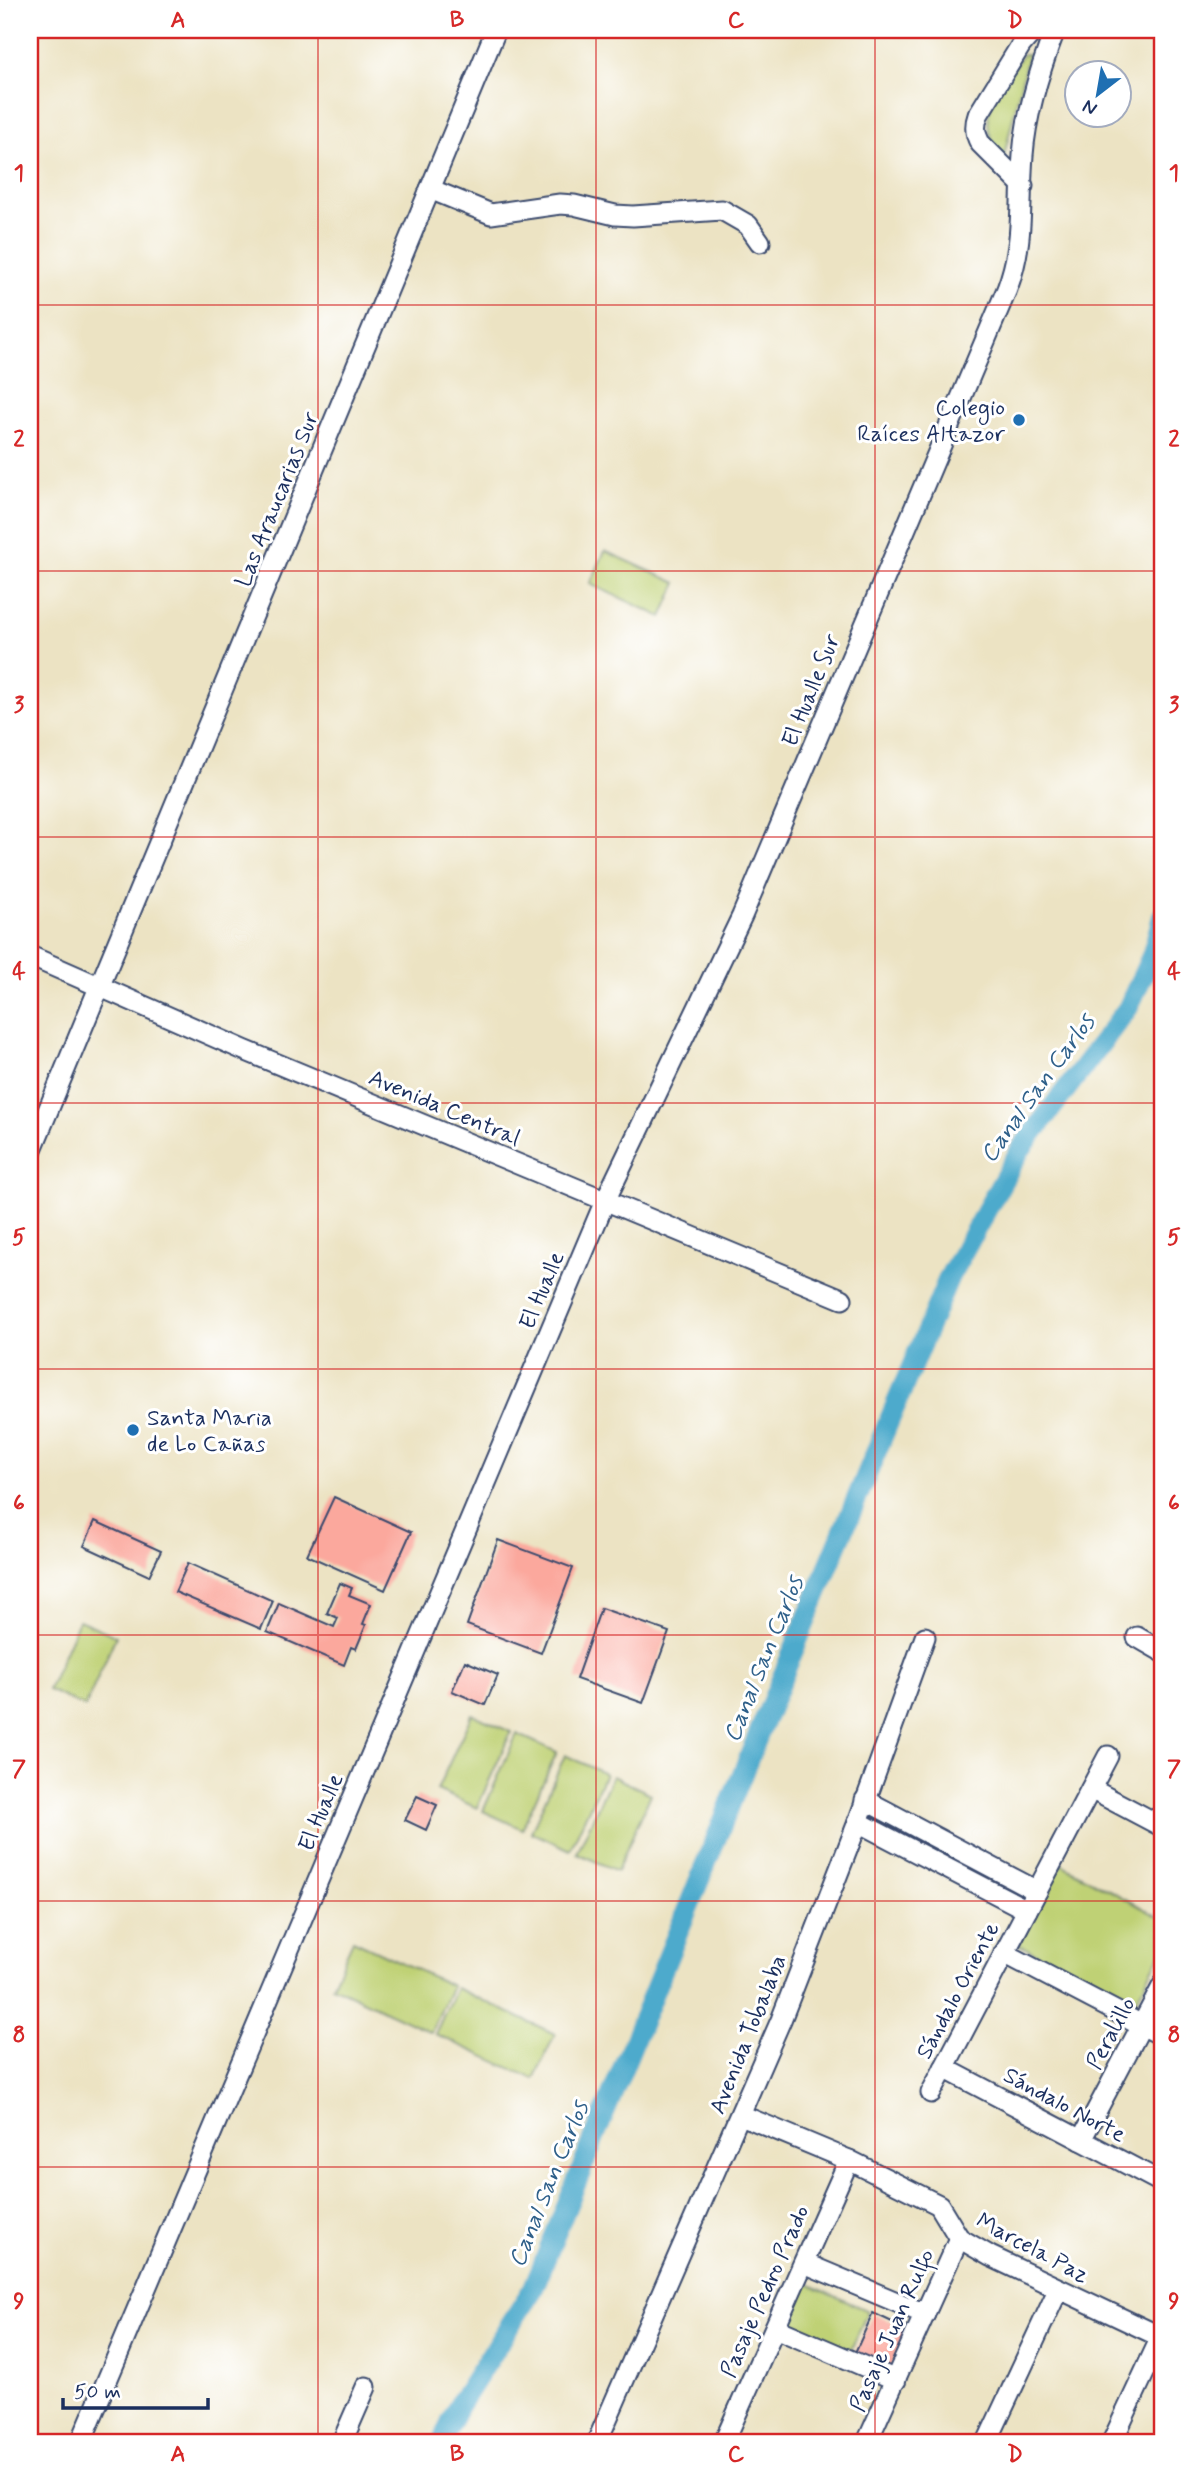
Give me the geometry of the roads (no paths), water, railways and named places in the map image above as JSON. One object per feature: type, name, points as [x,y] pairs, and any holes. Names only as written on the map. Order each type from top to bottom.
[{"type":"street","name":"Las Araucarias Sur","points":[[30,1154],[496,30]]},
{"type":"street","points":[[1023,186],[981,144],[975,122],[1021,45],[1034,30]]},
{"type":"street","name":"El Hualle Sur","points":[[605,1201],[742,916],[1007,289],[1019,250],[1023,155],[1027,129],[1044,61],[1055,30]]},
{"type":"street","points":[[430,189],[491,214],[560,204],[633,216],[722,210],[748,225],[760,242]]},
{"type":"street","name":"Avenida Central","points":[[30,956],[842,1299]]},
{"type":"street","name":"El Hualle","points":[[80,2442],[605,1201]]},
{"type":"street","name":"Avenida Tobalaba","points":[[597,2442],[781,2021],[858,1822],[925,1637]]},
{"type":"street","points":[[1137,1637],[1163,1652]]},
{"type":"street","name":"Sándalo Oriente","points":[[931,2093],[1108,1756]]},
{"type":"street","points":[[1090,1789],[1163,1827]]},
{"type":"street","points":[[865,1800],[1037,1891]]},
{"type":"street","name":"Sándalo Oriente","points":[[858,1822],[1027,1910]]},
{"type":"street","points":[[1004,1953],[1163,2036]]},
{"type":"street","name":"Peralillo","points":[[1082,2140],[1163,1985]]},
{"type":"street","name":"Sándalo Norte","points":[[944,2068],[1163,2183]]},
{"type":"street","name":"Marcela Paz","points":[[741,2115],[849,2160],[939,2206],[959,2238],[1058,2290],[1162,2337]]},
{"type":"street","name":"Pasaje Pedro Prado","points":[[724,2442],[849,2160]]},
{"type":"street","name":"Pasaje Juan Rulfo","points":[[867,2442],[959,2238]]},
{"type":"street","points":[[804,2263],[925,2314]]},
{"type":"street","points":[[987,2442],[1058,2290]]},
{"type":"street","points":[[775,2328],[896,2379]]},
{"type":"street","points":[[1112,2442],[1162,2337]]},
{"type":"street","points":[[342,2442],[366,2387]]},
{"type":"waterway","name":"Canal San Carlos","points":[[442,2442],[458,2406],[533,2289],[759,1733],[949,1277],[1020,1150],[1128,1008],[1152,955],[1163,915]]},
{"type":"place","name":"Colegio Raíces Altazor","points":[[1019,420]]},
{"type":"place","name":"Santa Maria de Lo Cañas","points":[[133,1430]]}]
